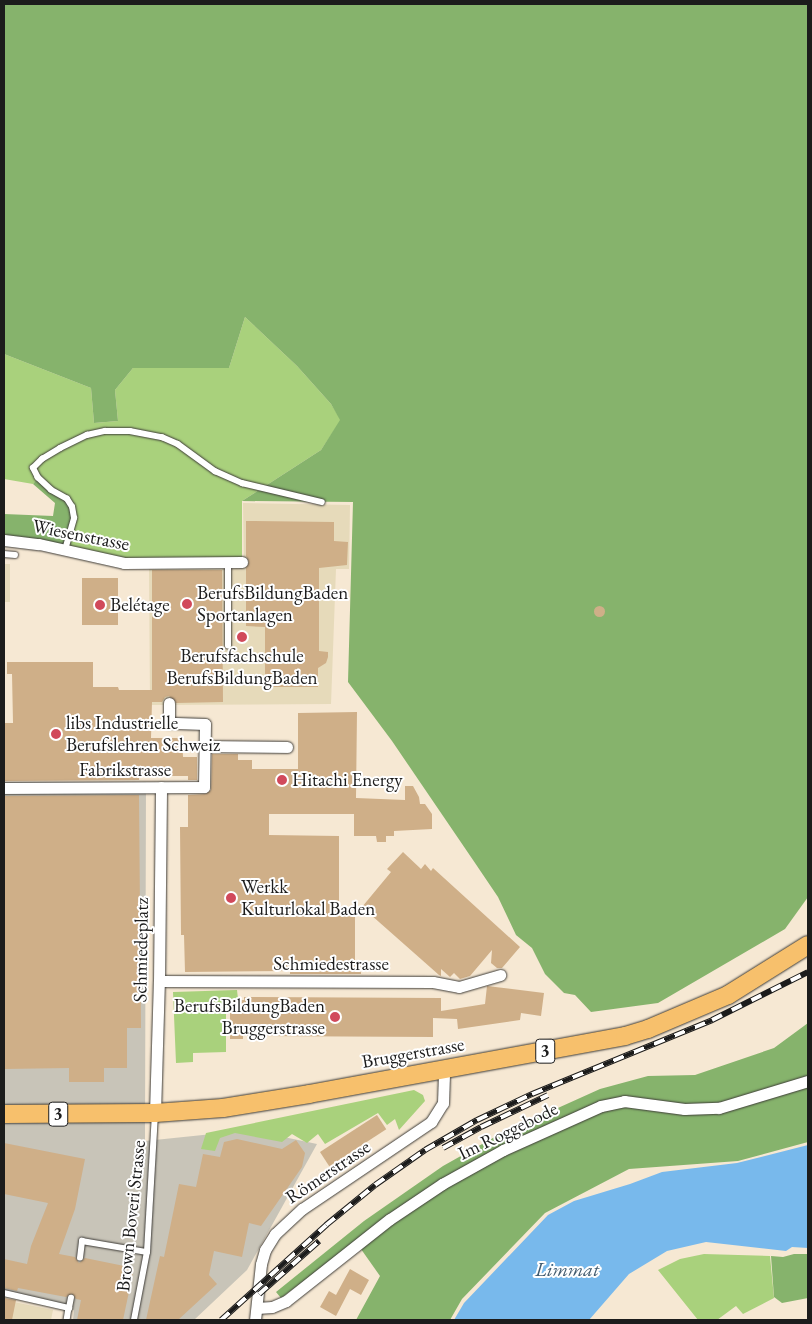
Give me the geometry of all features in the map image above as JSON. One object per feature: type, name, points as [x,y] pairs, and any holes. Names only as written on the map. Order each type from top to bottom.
[{"type":"main road","name":"Bruggerstrasse","points":[[4,1114],[155,1113],[223,1108],[590,1043],[648,1029],[728,995],[808,945]]},
{"type":"street","name":"Wiesenstrasse","points":[[4,540],[30,542],[124,563],[242,562]]},
{"type":"street","name":"Fabrikstrasse","points":[[4,788],[204,787],[205,724],[168,723],[169,703]]},
{"type":"street","points":[[205,746],[287,747]]},
{"type":"street","name":"Schmiedeplatz","points":[[155,1113],[159,981],[161,787]]},
{"type":"street","name":"Schmiedestrasse","points":[[159,981],[433,982],[459,987],[500,976]]},
{"type":"street","name":"Römerstrasse","points":[[255,1320],[260,1264],[265,1250],[276,1234],[302,1209],[431,1122],[443,1102],[444,1069]]},
{"type":"street","name":"Im Roggebode","points":[[257,1308],[272,1307],[286,1301],[390,1220],[442,1184],[502,1150],[601,1106],[624,1101],[684,1109],[719,1108],[808,1081]]},
{"type":"lane","points":[[65,550],[74,518],[72,507],[69,501],[38,478],[33,468],[51,452],[80,438],[100,432],[124,430],[162,437],[181,445],[210,467],[242,484],[322,502]]},
{"type":"lane","points":[[4,554],[15,555]]},
{"type":"lane","points":[[228,562],[228,646]]},
{"type":"lane","name":"Brown Boveri Strasse","points":[[134,1320],[147,1252],[155,1113]]},
{"type":"lane","points":[[80,1258],[82,1241],[147,1252]]},
{"type":"lane","points":[[4,1293],[69,1308]]},
{"type":"lane","points":[[67,1320],[71,1298]]},
{"type":"shaded area","name":"Berufsfachschule BerufsBildungBaden","points":[[243,503],[350,505],[349,569],[336,569],[331,704],[150,705],[149,567],[244,567]]},
{"type":"shaded area","points":[[4,564],[10,564],[10,602],[4,602]]},
{"type":"shaded area","points":[[4,782],[146,782],[145,1141],[251,1130],[317,1144],[247,1270],[194,1320],[73,1320],[74,1310],[4,1295]]},
{"type":"shaded area","points":[[4,1300],[53,1310],[51,1320],[4,1320]]},
{"type":"green space","points":[[4,4],[808,4],[808,897],[785,929],[658,1003],[591,1012],[575,995],[564,993],[545,974],[532,948],[516,935],[498,897],[392,741],[348,682],[353,502],[242,501],[321,450],[340,420],[331,404],[297,366],[245,317],[229,368],[133,368],[115,390],[118,421],[94,423],[91,388],[4,354]]},
{"type":"green space","points":[[245,317],[297,366],[331,404],[341,420],[321,450],[242,501],[242,562],[142,564],[65,550],[72,525],[38,478],[33,484],[4,479],[4,354],[91,388],[94,423],[118,421],[115,390],[133,368],[229,368]]},
{"type":"green space","points":[[38,478],[67,499],[73,510],[65,550],[4,540],[4,514],[53,516],[55,503],[33,484]]},
{"type":"green space","points":[[237,990],[238,999],[226,1000],[226,1052],[193,1053],[193,1062],[176,1063],[173,992]]},
{"type":"green space","points":[[808,1023],[808,1142],[738,1161],[629,1169],[545,1213],[462,1299],[450,1320],[356,1320],[380,1276],[356,1242],[281,1298],[276,1292],[364,1221],[443,1166],[500,1134],[600,1089],[648,1076],[695,1075],[774,1048]]},
{"type":"green space","points":[[414,1090],[423,1095],[425,1101],[399,1130],[395,1119],[387,1125],[378,1113],[325,1144],[318,1134],[307,1143],[292,1134],[282,1142],[235,1133],[220,1138],[215,1151],[201,1149],[206,1133]]},
{"type":"green space","points":[[704,1254],[770,1256],[774,1298],[743,1314],[736,1306],[717,1320],[698,1320],[658,1270],[680,1259]]},
{"type":"green space","points":[[794,1254],[808,1254],[808,1298],[782,1303],[774,1297],[771,1256],[783,1257]]},
{"type":"water","name":"Limmat","points":[[808,1145],[808,1248],[792,1247],[786,1251],[706,1242],[667,1251],[629,1274],[589,1320],[454,1320],[464,1303],[548,1215],[574,1201],[662,1172],[737,1163]]},
{"type":"building","points":[[246,521],[334,522],[334,541],[348,542],[347,565],[319,568],[319,651],[328,652],[328,657],[326,663],[318,668],[318,687],[265,687],[265,627],[246,626],[246,568],[249,562],[246,556]]},
{"type":"building","points":[[152,570],[222,570],[223,702],[176,703],[169,696],[165,697],[162,702],[152,702],[151,738],[182,738],[183,757],[197,757],[197,780],[188,780],[188,776],[139,776],[139,780],[4,781],[4,723],[13,723],[12,674],[7,674],[7,662],[93,662],[93,687],[118,687],[119,690],[152,690]]},
{"type":"building","name":"Belétage","points":[[82,578],[118,578],[118,625],[82,625]]},
{"type":"building","points":[[599,605],[605,611],[599,617],[593,611]]},
{"type":"building","points":[[357,712],[356,798],[405,800],[405,786],[413,786],[419,797],[420,804],[425,804],[432,814],[432,829],[394,831],[394,836],[386,836],[386,842],[377,842],[376,836],[354,836],[354,814],[269,814],[269,835],[339,836],[339,915],[355,915],[355,961],[361,961],[361,974],[290,974],[290,971],[185,972],[184,935],[181,935],[180,827],[188,827],[188,795],[205,794],[211,790],[212,754],[238,754],[238,760],[252,760],[252,769],[298,769],[298,713]]},
{"type":"building","points":[[139,795],[141,1028],[127,1028],[127,1068],[104,1068],[104,1082],[69,1082],[69,1068],[4,1069],[4,796]]},
{"type":"building","points":[[403,852],[421,869],[425,864],[431,871],[433,868],[520,947],[502,968],[497,968],[491,963],[492,950],[470,976],[460,979],[454,973],[450,977],[441,969],[441,976],[362,907],[391,872],[387,869]]},
{"type":"building","name":"BerufsBildungBaden Bruggerstrasse","points":[[487,986],[544,993],[541,1016],[521,1013],[520,1020],[458,1029],[457,1019],[433,1018],[433,1037],[243,1036],[243,1039],[230,1039],[230,1001],[244,1000],[244,997],[441,998],[441,1011],[485,1004]]},
{"type":"building","points":[[377,1115],[386,1129],[329,1166],[320,1152]]},
{"type":"building","points":[[237,1139],[282,1149],[296,1140],[305,1153],[302,1167],[261,1226],[249,1223],[242,1257],[214,1251],[209,1275],[217,1284],[178,1320],[146,1320],[160,1256],[164,1257],[179,1184],[196,1187],[203,1154],[220,1157],[224,1142]]},
{"type":"building","points":[[4,1143],[85,1159],[75,1209],[59,1254],[75,1257],[79,1263],[85,1258],[134,1268],[123,1320],[77,1320],[81,1300],[76,1299],[72,1294],[66,1297],[18,1288],[17,1291],[4,1288],[4,1259],[27,1264],[31,1246],[48,1203],[4,1194]]},
{"type":"building","points":[[350,1269],[369,1280],[361,1295],[350,1289],[336,1316],[320,1307],[329,1291],[336,1295]]},
{"type":"building","points":[[4,1298],[16,1300],[12,1320],[4,1320]]},
{"type":"railway","points":[[221,1320],[326,1225],[375,1185],[425,1150],[477,1120],[532,1094],[712,1020],[808,972]]},
{"type":"railway","points":[[443,1148],[481,1127],[548,1095]]},
{"type":"railway","points":[[259,1294],[319,1241]]},
{"type":"place","name":"BerufsBildungBaden Sportanlagen","points":[[187,604]]},
{"type":"place","name":"Belétage","points":[[100,605]]},
{"type":"place","name":"Berufsfachschule BerufsBildungBaden","points":[[242,637]]},
{"type":"place","name":"libs Industrielle Berufslehren Schweiz","points":[[56,734]]},
{"type":"place","name":"Hitachi Energy","points":[[282,780]]},
{"type":"place","name":"Werkk Kulturlokal Baden","points":[[231,898]]},
{"type":"place","name":"BerufsBildungBaden Bruggerstrasse","points":[[335,1017]]}]
